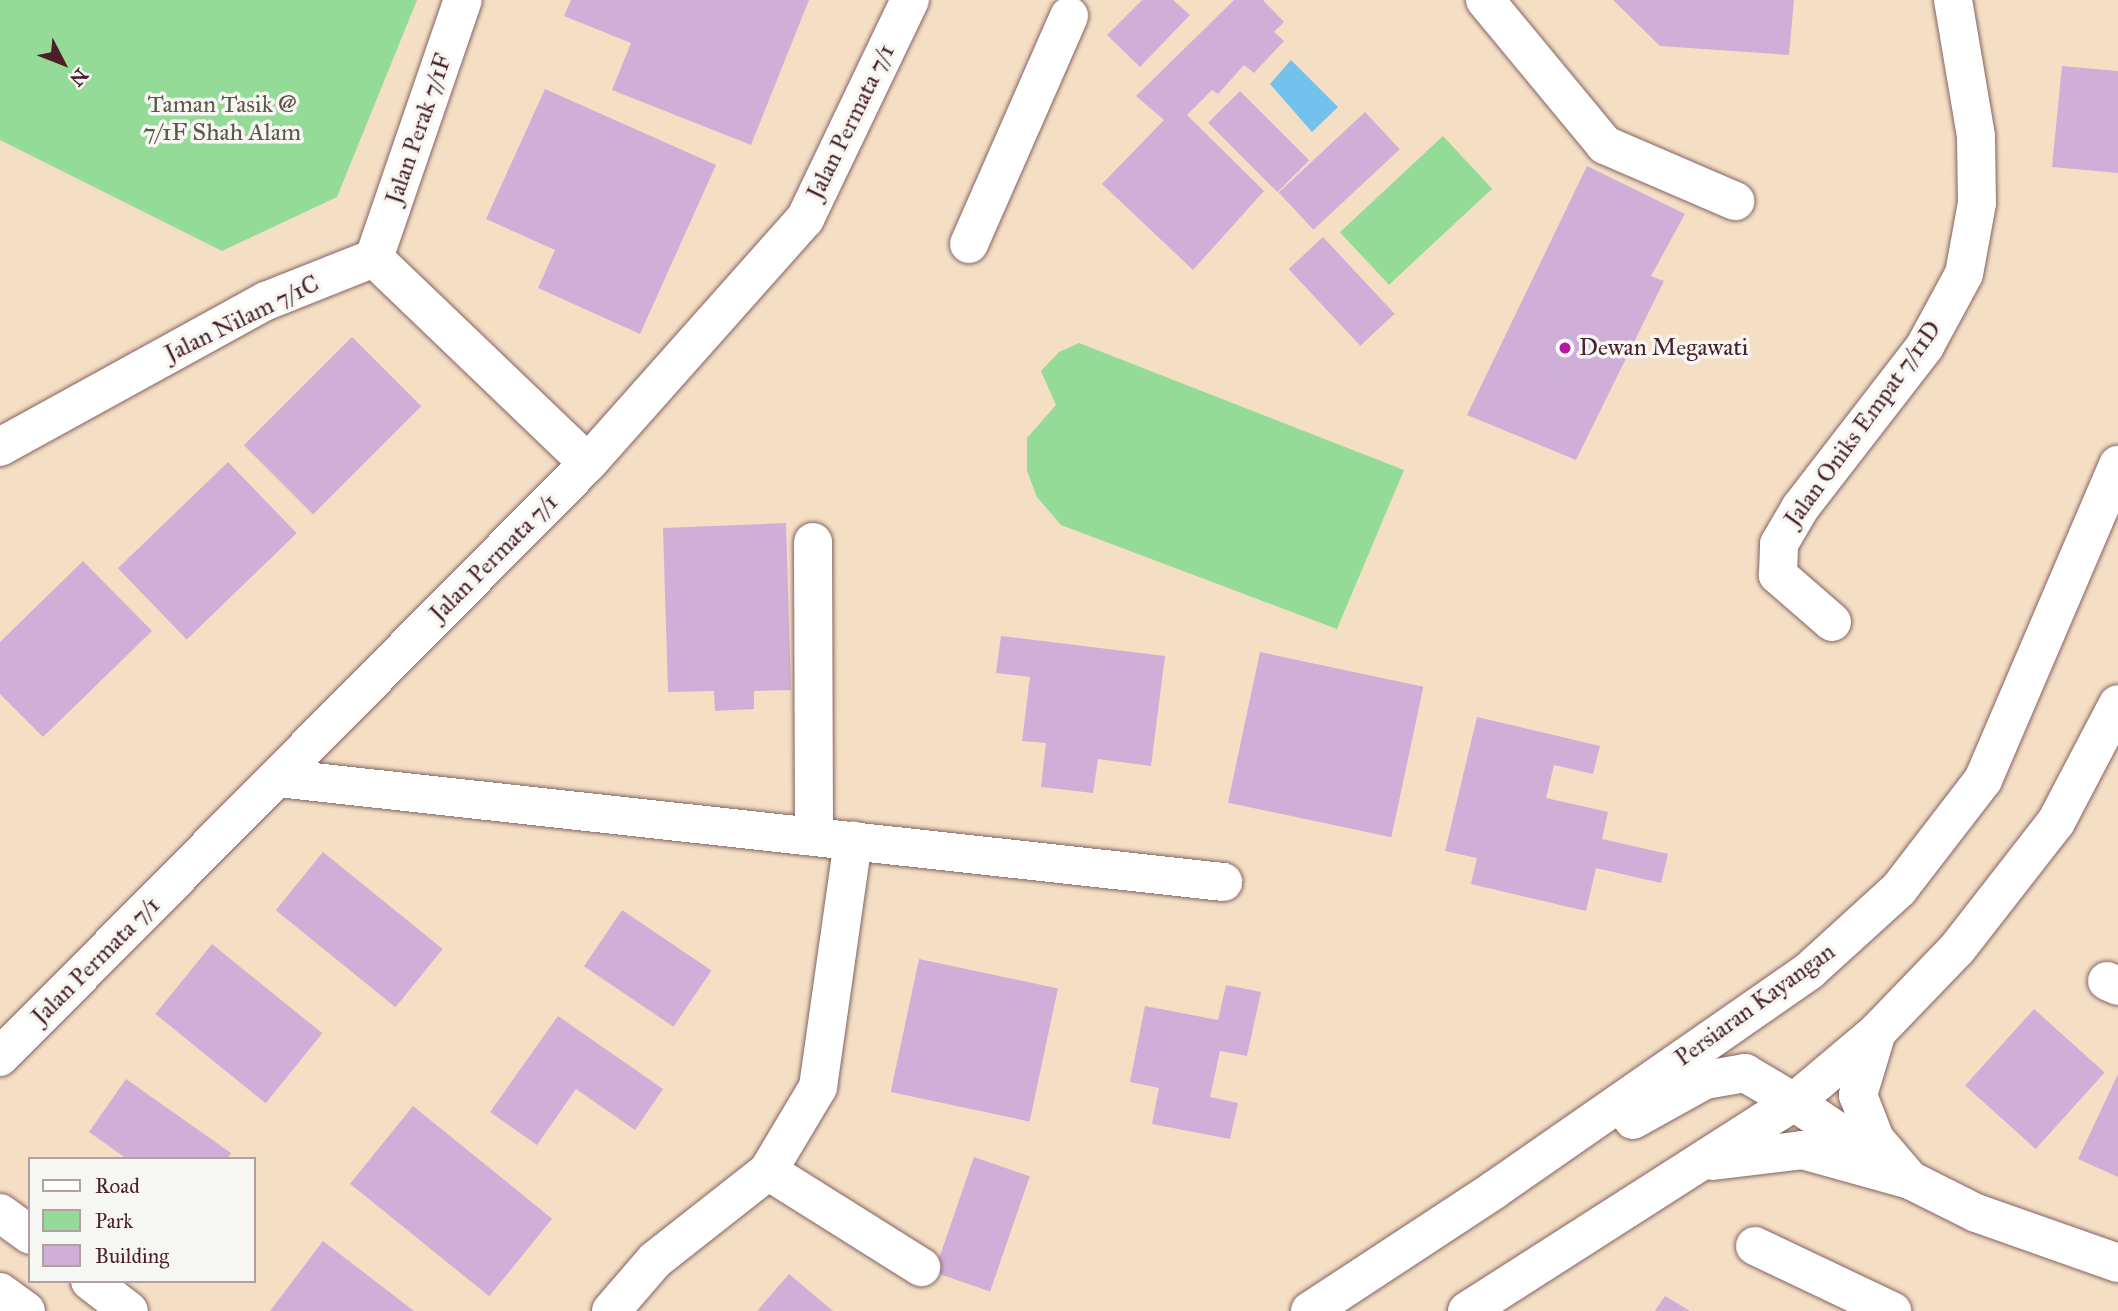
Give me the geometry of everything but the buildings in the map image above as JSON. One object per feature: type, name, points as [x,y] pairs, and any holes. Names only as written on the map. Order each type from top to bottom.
[{"type":"street","name":"Jalan Perak 7/1F","points":[[374,258],[463,0]]},
{"type":"street","name":"Jalan Permata 7/1","points":[[0,1057],[588,463],[805,219],[910,0]]},
{"type":"street","points":[[1485,0],[1605,145],[1735,201]]},
{"type":"street","name":"Jalan Oniks Empat 7/11D","points":[[1832,622],[1778,575],[1779,544],[1800,508],[1925,346],[1964,274],[1977,203],[1976,136],[1954,0]]},
{"type":"street","points":[[969,244],[1069,16]]},
{"type":"street","name":"Jalan Nilam 7/1C","points":[[0,447],[266,302],[374,258]]},
{"type":"street","points":[[374,258],[588,463]]},
{"type":"street","name":"Persiaran Kayangan","points":[[1310,1311],[1494,1190],[1809,971],[1899,889],[1983,780],[2118,465]]},
{"type":"street","points":[[813,542],[814,836]]},
{"type":"street","points":[[1467,1311],[1707,1161],[1794,1102],[1877,1032],[1957,949],[2056,822],[2118,704]]},
{"type":"street","points":[[278,778],[1223,882]]},
{"type":"street","points":[[611,1311],[654,1260],[768,1171],[818,1087],[853,840]]},
{"type":"street","points":[[1877,1032],[1858,1095],[1875,1139],[1910,1180]]},
{"type":"street","points":[[1494,1190],[1705,1080],[1745,1073],[1794,1102],[1910,1180],[1976,1213],[2118,1263]]},
{"type":"street","points":[[1707,1161],[1802,1150],[1910,1180]]},
{"type":"street","points":[[768,1171],[921,1268]]},
{"type":"street","points":[[0,1213],[28,1234]]},
{"type":"street","points":[[1755,1246],[1892,1311]]},
{"type":"street","points":[[93,1283],[129,1311]]},
{"type":"street","points":[[0,1292],[26,1311]]},
{"type":"green space","name":"Taman Tasik @ 7/1F Shah Alam","points":[[0,0],[417,0],[337,197],[222,251],[0,140]]},
{"type":"green space","points":[[1443,136],[1492,189],[1389,285],[1340,232]]},
{"type":"green space","points":[[1079,343],[1404,470],[1337,629],[1061,525],[1037,497],[1027,471],[1027,438],[1056,405],[1041,371],[1059,352]]},
{"type":"water","points":[[1291,60],[1338,107],[1312,132],[1270,84]]},
{"type":"place","name":"Dewan Megawati","points":[[1565,348]]}]
